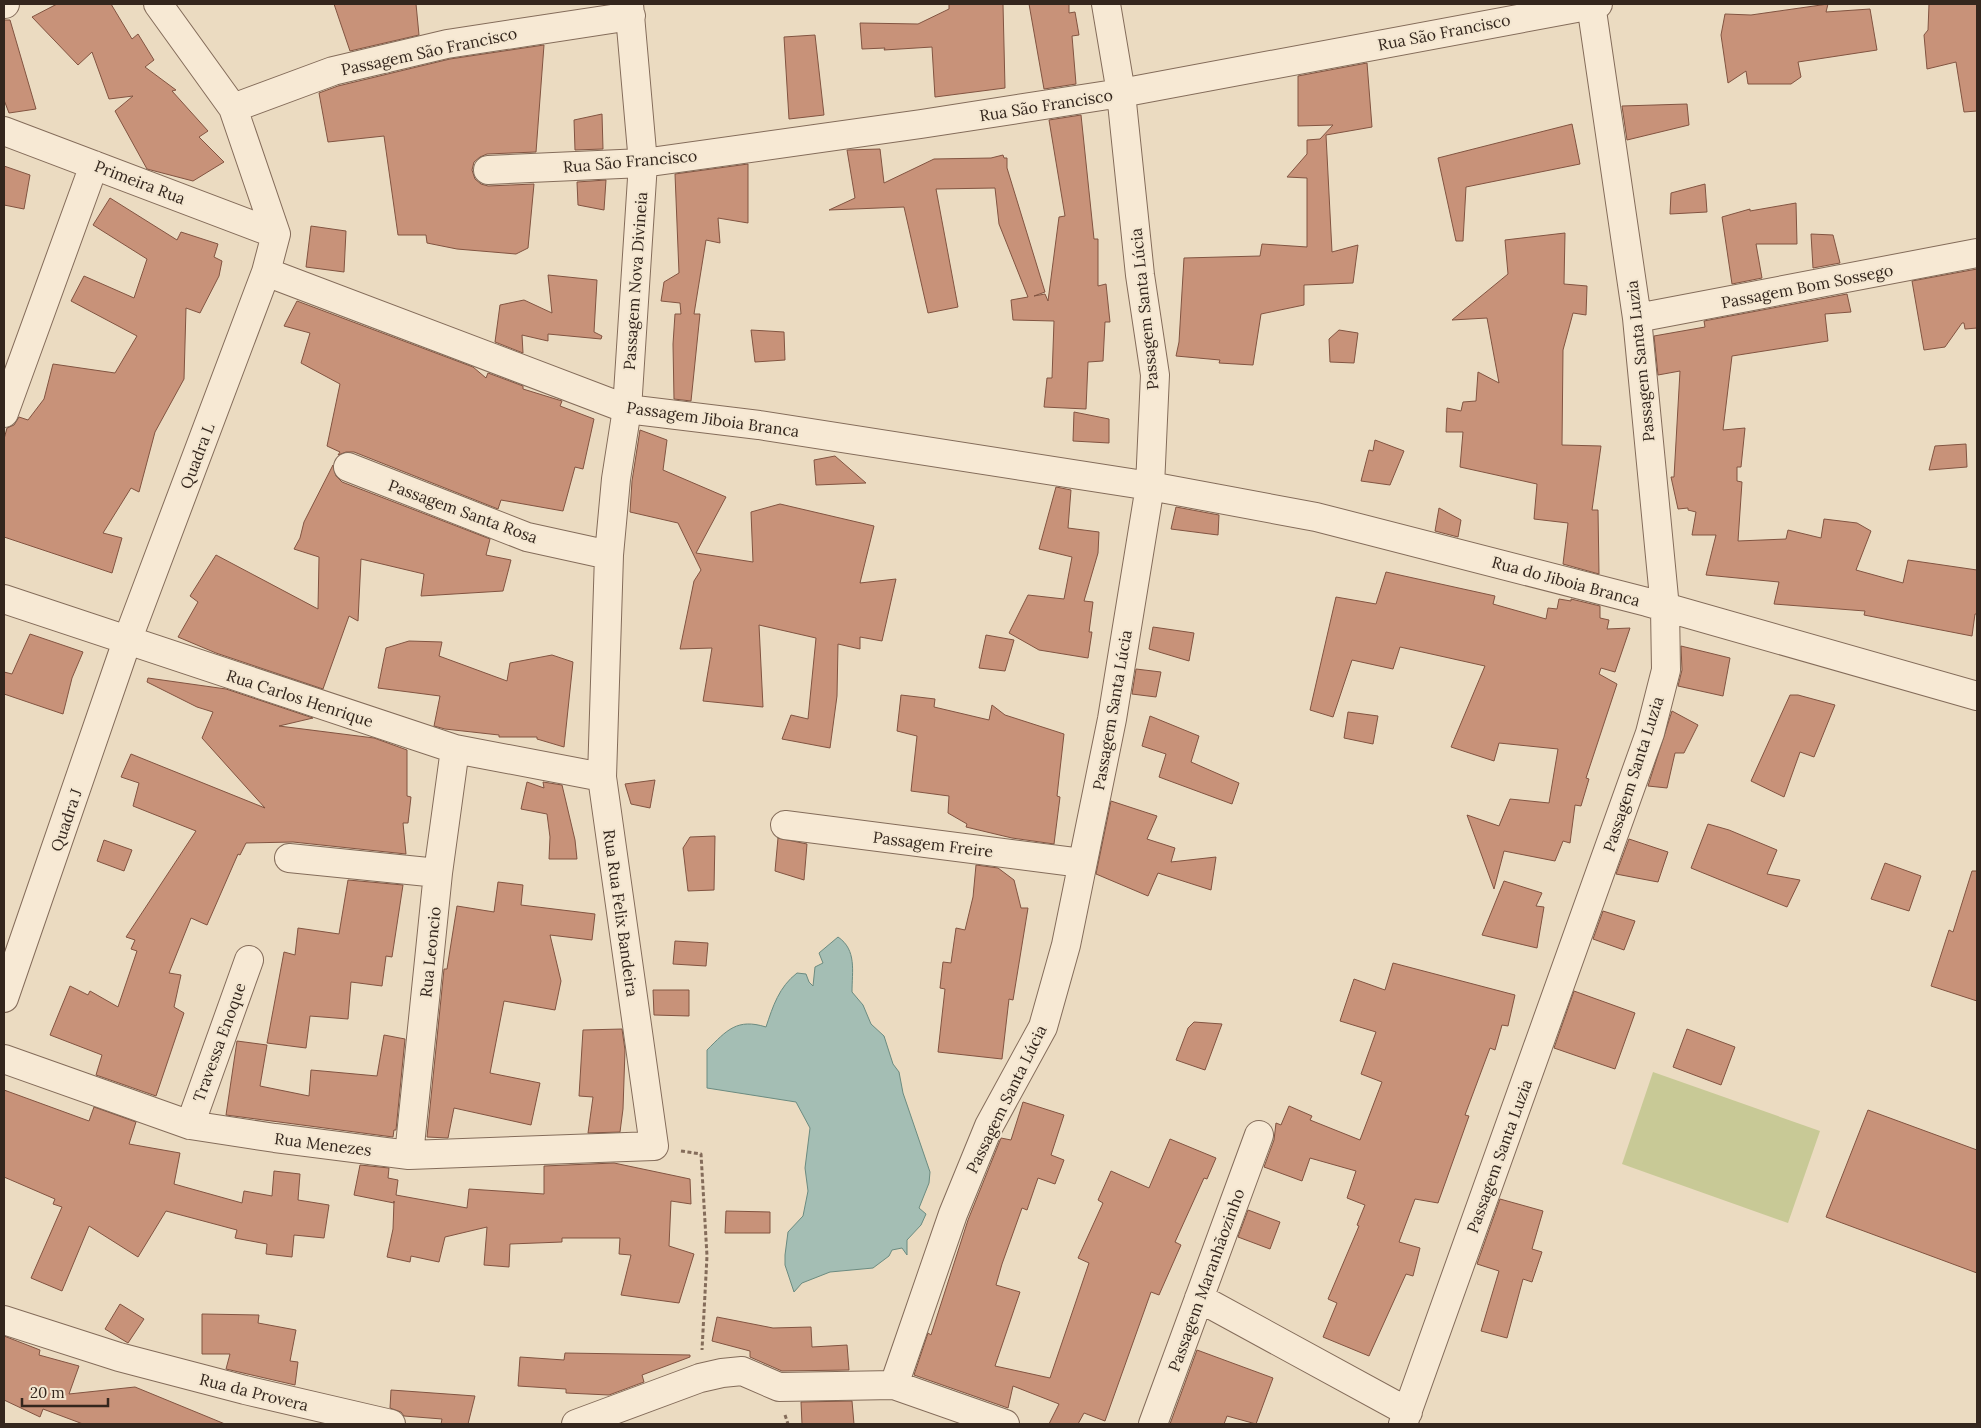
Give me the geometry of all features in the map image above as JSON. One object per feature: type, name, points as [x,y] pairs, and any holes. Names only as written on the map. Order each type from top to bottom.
[{"type":"street","points":[[158,4],[233,108],[276,234]]},
{"type":"street","name":"Passagem Santa Lúcia","points":[[894,1385],[953,1214],[989,1126],[1043,1027],[1066,945],[1112,720],[1150,486],[1155,375],[1140,275],[1121,93],[1106,4]]},
{"type":"street","name":"Passagem Santa Luzia","points":[[1406,1418],[1650,733],[1666,670],[1665,608],[1637,318],[1591,4]]},
{"type":"street","name":"Rua São Francisco","points":[[488,170],[643,163],[921,124],[1121,93],[1598,4]]},
{"type":"street","name":"Passagem São Francisco","points":[[233,108],[333,71],[437,47],[630,10]]},
{"type":"street","name":"Passagem Nova Divineia","points":[[627,409],[643,163],[630,10]]},
{"type":"street","name":"Primeira Rua","points":[[4,131],[276,234]]},
{"type":"street","points":[[4,413],[94,165]]},
{"type":"street","name":"Quadra L","points":[[127,641],[266,272],[276,234]]},
{"type":"street","name":"Passagem Bom Sossego","points":[[1637,318],[1977,253]]},
{"type":"street","name":"Passagem Jiboia Branca","points":[[266,272],[627,409],[759,425],[1150,486]]},
{"type":"street","name":"Rua Rua Felix Bandeira","points":[[627,409],[616,479],[609,555],[602,777],[654,1146]]},
{"type":"street","name":"Passagem Santa Rosa","points":[[348,467],[527,537],[609,555]]},
{"type":"street","name":"Rua do Jiboia Branca","points":[[1150,486],[1316,517],[1665,608],[1977,696]]},
{"type":"street","name":"Rua Carlos Henrique","points":[[4,599],[455,749],[602,777]]},
{"type":"street","name":"Quadra J","points":[[4,998],[127,641]]},
{"type":"street","name":"Rua Leoncio","points":[[409,1155],[438,873],[455,749]]},
{"type":"street","name":"Passagem Freire","points":[[785,824],[1082,863]]},
{"type":"street","points":[[289,858],[438,873]]},
{"type":"street","name":"Travessa Enoque","points":[[190,1125],[249,960]]},
{"type":"street","name":"Rua Menezes","points":[[4,1059],[190,1125],[409,1155],[654,1146]]},
{"type":"street","name":"Passagem Maranhãozinho","points":[[1153,1424],[1259,1135]]},
{"type":"street","points":[[1199,1298],[1406,1418]]},
{"type":"street","name":"Rua da Provera","points":[[4,1320],[137,1362],[245,1390],[391,1424]]},
{"type":"street","points":[[576,1424],[700,1378],[742,1371],[780,1387],[894,1385],[1004,1424]]},
{"type":"path","points":[[654,1146],[702,1154],[707,1256],[700,1378]]},
{"type":"green space","points":[[1653,1072],[1820,1131],[1788,1223],[1622,1164]]},
{"type":"shaded area","points":[[838,937],[844,942],[851,955],[853,969],[852,992],[863,1005],[871,1024],[884,1036],[893,1064],[899,1072],[903,1093],[930,1172],[929,1183],[919,1208],[926,1214],[921,1225],[907,1240],[907,1255],[902,1248],[892,1250],[889,1256],[873,1268],[830,1272],[802,1283],[794,1292],[785,1265],[785,1255],[788,1232],[803,1216],[808,1191],[805,1168],[810,1128],[796,1102],[707,1088],[707,1050],[727,1032],[740,1025],[747,1024],[766,1027],[774,1004],[786,984],[797,973],[806,974],[813,986],[815,967],[823,963],[819,953]]},
{"type":"building","points":[[57,4],[111,4],[132,39],[138,34],[154,60],[145,67],[176,90],[172,91],[208,131],[199,137],[224,162],[193,181],[147,169],[115,111],[133,96],[109,99],[92,52],[78,65],[32,17]]},
{"type":"building","points":[[334,4],[416,4],[419,35],[350,51]]},
{"type":"building","points":[[949,4],[1003,4],[1005,88],[935,97],[932,47],[884,50],[885,48],[862,49],[860,23],[918,24],[949,9]]},
{"type":"building","points":[[1029,4],[1069,4],[1069,13],[1075,12],[1079,35],[1072,36],[1076,84],[1044,89]]},
{"type":"building","points":[[1828,4],[1826,12],[1870,9],[1877,50],[1798,62],[1801,77],[1791,84],[1748,84],[1746,71],[1728,83],[1721,35],[1725,14],[1751,15]]},
{"type":"building","points":[[1929,4],[1977,4],[1977,111],[1964,112],[1956,62],[1927,69],[1924,35],[1928,30]]},
{"type":"building","points":[[4,20],[10,20],[36,109],[9,113],[4,100]]},
{"type":"building","points":[[815,35],[824,115],[789,119],[784,37]]},
{"type":"building","points":[[544,45],[536,152],[487,154],[474,162],[472,170],[475,179],[481,184],[488,186],[534,184],[528,248],[516,254],[457,249],[427,243],[426,235],[398,235],[384,136],[328,142],[319,93],[338,86],[450,59]]},
{"type":"building","points":[[1367,63],[1372,127],[1326,135],[1332,252],[1358,245],[1353,283],[1304,285],[1304,305],[1261,314],[1253,365],[1219,363],[1220,360],[1176,356],[1179,342],[1184,258],[1260,256],[1262,244],[1307,247],[1307,178],[1287,177],[1307,154],[1307,140],[1320,139],[1333,125],[1298,126],[1298,76]]},
{"type":"building","points":[[1687,104],[1689,125],[1627,140],[1622,106]]},
{"type":"building","points":[[602,114],[603,149],[575,150],[574,120]]},
{"type":"building","points":[[1081,115],[1094,239],[1098,239],[1098,286],[1106,284],[1110,322],[1105,322],[1103,361],[1088,362],[1086,409],[1044,407],[1047,378],[1052,378],[1054,321],[1013,320],[1011,300],[1028,297],[999,224],[995,188],[936,189],[958,307],[928,313],[904,207],[829,210],[855,198],[847,150],[880,149],[884,183],[934,159],[991,158],[1003,155],[1004,158],[1007,158],[1007,168],[1045,292],[1034,296],[1045,294],[1048,301],[1059,217],[1065,216],[1049,120]]},
{"type":"building","points":[[1572,124],[1580,164],[1466,187],[1463,241],[1456,241],[1438,158]]},
{"type":"building","points":[[748,164],[748,223],[718,218],[720,243],[706,240],[694,314],[700,314],[691,401],[674,399],[673,344],[675,314],[681,314],[680,303],[661,301],[664,282],[679,273],[675,174]]},
{"type":"building","points":[[4,166],[30,175],[24,209],[4,205]]},
{"type":"building","points":[[606,180],[604,210],[578,205],[577,182]]},
{"type":"building","points":[[1705,184],[1707,212],[1670,214],[1671,193]]},
{"type":"building","points":[[110,198],[177,240],[181,232],[218,244],[214,257],[222,261],[219,276],[200,313],[186,308],[184,379],[155,432],[139,492],[131,488],[103,533],[122,538],[112,573],[4,537],[4,439],[7,428],[14,425],[19,417],[28,420],[44,399],[53,364],[115,373],[137,336],[71,301],[84,276],[134,298],[147,259],[93,225]]},
{"type":"building","points":[[1796,203],[1797,244],[1756,244],[1762,278],[1732,284],[1722,217],[1750,209],[1750,211]]},
{"type":"building","points":[[311,226],[346,231],[344,272],[306,267]]},
{"type":"building","points":[[1565,233],[1564,284],[1587,286],[1586,315],[1573,313],[1563,350],[1562,445],[1601,446],[1592,510],[1598,510],[1599,574],[1563,564],[1568,523],[1534,519],[1537,484],[1460,467],[1463,432],[1446,432],[1447,408],[1461,411],[1463,402],[1476,401],[1478,372],[1499,383],[1487,318],[1452,320],[1508,274],[1505,240]]},
{"type":"building","points":[[1811,234],[1833,235],[1840,263],[1813,268]]},
{"type":"building","points":[[1977,269],[1977,328],[1965,329],[1964,323],[1962,323],[1945,347],[1924,350],[1912,281]]},
{"type":"building","points":[[548,275],[597,280],[594,332],[602,336],[601,339],[548,334],[548,341],[522,335],[523,353],[495,342],[500,305],[524,300],[552,313]]},
{"type":"building","points":[[1847,294],[1851,312],[1825,314],[1828,341],[1732,356],[1723,430],[1745,428],[1741,467],[1737,467],[1737,481],[1742,482],[1738,541],[1786,539],[1788,530],[1821,538],[1824,519],[1857,523],[1871,531],[1856,570],[1903,583],[1908,560],[1977,570],[1977,614],[1975,614],[1972,636],[1864,615],[1865,611],[1774,604],[1779,582],[1706,575],[1716,535],[1692,535],[1696,512],[1688,510],[1688,508],[1678,509],[1671,477],[1674,477],[1680,371],[1658,375],[1654,336],[1705,327],[1704,321]]},
{"type":"building","points":[[297,301],[473,367],[486,378],[488,373],[523,386],[523,389],[562,401],[560,406],[594,419],[583,469],[575,467],[563,511],[501,500],[498,509],[354,452],[338,455],[340,452],[327,446],[340,384],[301,363],[310,333],[284,326]]},
{"type":"building","points":[[751,330],[784,332],[785,360],[755,362]]},
{"type":"building","points":[[1339,330],[1358,333],[1354,363],[1330,362],[1329,339]]},
{"type":"building","points":[[1074,412],[1109,419],[1109,443],[1073,441]]},
{"type":"building","points":[[640,430],[667,440],[663,470],[726,497],[696,553],[753,562],[751,512],[780,504],[874,526],[860,583],[896,579],[882,641],[860,637],[860,649],[838,644],[837,696],[830,748],[782,739],[791,715],[808,719],[816,638],[759,625],[763,707],[703,701],[712,648],[680,649],[694,581],[701,570],[678,523],[630,512],[632,481]]},
{"type":"building","points":[[1375,440],[1404,451],[1390,485],[1361,481],[1369,450],[1373,451]]},
{"type":"building","points":[[1966,444],[1967,467],[1929,470],[1935,446]]},
{"type":"building","points":[[835,456],[866,483],[816,485],[814,460]]},
{"type":"building","points":[[333,465],[336,476],[342,482],[490,539],[486,555],[511,560],[503,591],[421,596],[424,574],[361,559],[358,621],[349,616],[323,689],[216,653],[178,637],[198,602],[190,596],[216,555],[318,609],[319,557],[294,549],[300,538],[304,522]]},
{"type":"building","points":[[1056,487],[1071,490],[1068,528],[1099,532],[1098,553],[1084,601],[1093,602],[1089,632],[1092,632],[1088,658],[1039,650],[1009,633],[1028,595],[1064,599],[1072,557],[1039,549]]},
{"type":"building","points":[[1176,507],[1219,515],[1218,535],[1171,529]]},
{"type":"building","points":[[1439,508],[1461,520],[1458,537],[1435,531]]},
{"type":"building","points":[[1386,572],[1495,596],[1493,604],[1546,619],[1548,608],[1557,609],[1559,599],[1571,601],[1571,599],[1600,606],[1600,618],[1609,620],[1607,629],[1630,628],[1615,672],[1601,668],[1599,674],[1617,684],[1586,778],[1589,779],[1581,806],[1575,805],[1570,843],[1563,841],[1555,861],[1504,851],[1494,889],[1467,815],[1499,826],[1510,799],[1549,803],[1558,749],[1499,743],[1494,761],[1451,747],[1485,666],[1400,647],[1393,669],[1352,660],[1333,717],[1310,710],[1336,597],[1376,604]]},
{"type":"building","points":[[1153,627],[1194,633],[1189,661],[1149,649]]},
{"type":"building","points":[[30,634],[83,652],[72,678],[63,714],[4,694],[4,672],[12,674]]},
{"type":"building","points":[[986,635],[1014,640],[1005,671],[979,668]]},
{"type":"building","points":[[409,641],[442,642],[439,656],[507,681],[510,663],[552,655],[573,662],[564,747],[537,739],[537,737],[499,737],[499,735],[434,726],[440,696],[378,688],[386,648]]},
{"type":"building","points":[[1681,646],[1730,658],[1723,696],[1678,686],[1682,670]]},
{"type":"building","points":[[1136,669],[1161,672],[1156,697],[1132,694]]},
{"type":"building","points":[[148,678],[226,689],[313,718],[279,726],[374,738],[407,750],[407,796],[411,797],[408,823],[403,823],[406,854],[293,842],[246,843],[240,855],[238,854],[207,925],[191,918],[169,973],[181,975],[174,1007],[184,1013],[156,1096],[96,1075],[102,1055],[50,1035],[70,986],[88,995],[90,991],[118,1007],[137,951],[131,949],[135,940],[126,937],[196,831],[133,806],[139,783],[121,777],[131,754],[265,808],[202,738],[213,712],[197,707],[147,682]]},
{"type":"building","points":[[901,695],[935,699],[934,707],[989,720],[992,705],[1005,715],[1064,734],[1057,796],[1060,797],[1054,844],[1012,838],[966,827],[967,824],[948,813],[949,796],[911,791],[917,736],[897,731]]},
{"type":"building","points":[[1790,695],[1798,695],[1835,705],[1814,757],[1800,752],[1784,797],[1751,781]]},
{"type":"building","points":[[1672,711],[1698,725],[1684,753],[1675,753],[1667,788],[1648,786]]},
{"type":"building","points":[[1348,712],[1378,716],[1373,744],[1344,738]]},
{"type":"building","points":[[1150,716],[1199,736],[1191,762],[1239,783],[1232,804],[1159,777],[1166,754],[1142,746]]},
{"type":"building","points":[[655,780],[650,808],[631,804],[625,784]]},
{"type":"building","points":[[527,782],[544,788],[543,782],[562,785],[575,840],[577,859],[549,859],[550,837],[547,814],[521,809]]},
{"type":"building","points":[[1111,801],[1157,816],[1147,839],[1175,848],[1171,862],[1216,857],[1211,890],[1158,873],[1148,896],[1096,874]]},
{"type":"building","points":[[1708,824],[1729,830],[1777,850],[1767,874],[1800,880],[1787,907],[1691,868]]},
{"type":"building","points":[[715,836],[714,890],[688,891],[683,848],[690,837]]},
{"type":"building","points":[[778,838],[807,844],[804,880],[775,871]]},
{"type":"building","points":[[1629,839],[1668,852],[1658,882],[1616,874]]},
{"type":"building","points":[[104,840],[132,850],[124,871],[97,861]]},
{"type":"building","points":[[1885,863],[1921,876],[1909,911],[1871,899]]},
{"type":"building","points":[[976,865],[998,868],[1014,880],[1021,908],[1028,908],[1013,1000],[1009,999],[1002,1059],[938,1052],[945,989],[940,988],[943,962],[951,963],[956,928],[965,930],[973,897]]},
{"type":"building","points":[[1972,871],[1977,871],[1977,1001],[1931,986],[1949,930],[1953,932]]},
{"type":"building","points":[[348,880],[403,885],[392,957],[386,956],[382,986],[351,982],[348,1019],[310,1016],[306,1048],[267,1043],[284,952],[295,955],[298,928],[339,934]]},
{"type":"building","points":[[1504,881],[1542,893],[1536,906],[1544,907],[1537,948],[1482,935]]},
{"type":"building","points":[[498,882],[523,885],[521,905],[595,914],[592,940],[550,935],[561,981],[555,1010],[504,1001],[490,1073],[540,1083],[531,1125],[454,1108],[448,1138],[427,1137],[444,969],[447,969],[457,906],[494,912]]},
{"type":"building","points":[[1603,911],[1635,921],[1624,950],[1593,939]]},
{"type":"building","points":[[675,941],[708,943],[706,966],[673,964]]},
{"type":"building","points":[[1393,963],[1515,995],[1508,1026],[1502,1025],[1495,1050],[1490,1048],[1465,1115],[1469,1116],[1438,1203],[1415,1199],[1399,1242],[1420,1248],[1413,1276],[1406,1274],[1369,1356],[1323,1337],[1337,1303],[1328,1299],[1359,1226],[1357,1225],[1365,1205],[1347,1198],[1356,1171],[1310,1158],[1302,1181],[1264,1167],[1274,1140],[1276,1123],[1281,1125],[1289,1106],[1312,1116],[1310,1120],[1360,1140],[1382,1082],[1361,1074],[1376,1032],[1340,1021],[1354,979],[1385,990]]},
{"type":"building","points":[[653,990],[689,990],[689,1016],[654,1015]]},
{"type":"building","points":[[1574,991],[1635,1013],[1615,1069],[1554,1048]]},
{"type":"building","points":[[1194,1022],[1222,1024],[1205,1070],[1176,1060],[1188,1028]]},
{"type":"building","points":[[622,1029],[625,1050],[623,1109],[620,1132],[588,1133],[593,1097],[579,1096],[583,1030]]},
{"type":"building","points":[[1687,1029],[1735,1047],[1721,1085],[1673,1067]]},
{"type":"building","points":[[384,1035],[405,1039],[396,1130],[394,1130],[393,1137],[226,1115],[237,1041],[267,1045],[260,1086],[309,1096],[311,1070],[377,1076]]},
{"type":"building","points":[[4,1090],[89,1121],[94,1107],[136,1122],[129,1144],[180,1153],[174,1184],[242,1203],[244,1191],[272,1196],[274,1171],[300,1174],[298,1200],[329,1205],[324,1238],[294,1235],[292,1257],[266,1254],[267,1244],[235,1238],[237,1230],[166,1211],[138,1257],[89,1226],[62,1291],[31,1278],[62,1207],[53,1204],[55,1199],[4,1177]]},
{"type":"building","points":[[1023,1102],[1064,1115],[1051,1155],[1064,1160],[1055,1184],[1038,1178],[1027,1210],[1022,1208],[1002,1264],[996,1285],[1020,1292],[995,1366],[1050,1378],[1089,1263],[1078,1258],[1103,1203],[1098,1200],[1111,1171],[1149,1188],[1170,1139],[1216,1158],[1207,1179],[1204,1178],[1175,1242],[1181,1245],[1159,1295],[1151,1292],[1105,1421],[1084,1413],[1078,1424],[1049,1424],[1059,1404],[1013,1386],[1008,1408],[914,1375],[928,1333],[931,1335],[968,1220],[1001,1138],[1011,1140]]},
{"type":"building","points":[[1868,1110],[1977,1150],[1977,1273],[1826,1217]]},
{"type":"building","points":[[614,1163],[690,1179],[691,1204],[671,1201],[669,1246],[694,1254],[679,1303],[621,1295],[631,1255],[619,1254],[620,1238],[562,1238],[562,1242],[510,1244],[509,1267],[484,1265],[487,1227],[445,1237],[439,1262],[411,1256],[410,1262],[387,1257],[393,1229],[394,1203],[354,1195],[360,1165],[389,1168],[388,1178],[398,1180],[396,1195],[467,1208],[469,1189],[544,1194],[544,1166]]},
{"type":"building","points":[[1500,1199],[1543,1211],[1532,1249],[1542,1252],[1532,1282],[1523,1279],[1507,1338],[1481,1331],[1499,1271],[1477,1264]]},
{"type":"building","points":[[1248,1210],[1280,1222],[1270,1249],[1238,1237]]},
{"type":"building","points":[[726,1211],[770,1212],[770,1233],[725,1233]]},
{"type":"building","points":[[120,1304],[144,1319],[128,1343],[105,1329]]},
{"type":"building","points":[[202,1314],[259,1315],[258,1323],[296,1330],[290,1361],[298,1362],[295,1385],[226,1369],[230,1354],[202,1354]]},
{"type":"building","points":[[717,1317],[773,1328],[811,1327],[812,1347],[847,1345],[849,1370],[782,1371],[750,1357],[750,1351],[712,1341]]},
{"type":"building","points":[[4,1336],[40,1350],[39,1355],[79,1366],[69,1394],[135,1387],[225,1424],[83,1424],[43,1409],[40,1417],[4,1400]]},
{"type":"building","points":[[1197,1350],[1273,1378],[1256,1424],[1227,1416],[1224,1424],[1170,1424]]},
{"type":"building","points":[[565,1353],[690,1355],[690,1357],[642,1375],[644,1382],[609,1395],[566,1393],[566,1389],[518,1386],[520,1357],[564,1360]]},
{"type":"building","points":[[391,1390],[475,1396],[468,1424],[441,1424],[442,1419],[404,1416],[401,1412],[390,1408]]},
{"type":"building","points":[[852,1401],[854,1424],[802,1424],[801,1402]]}]
